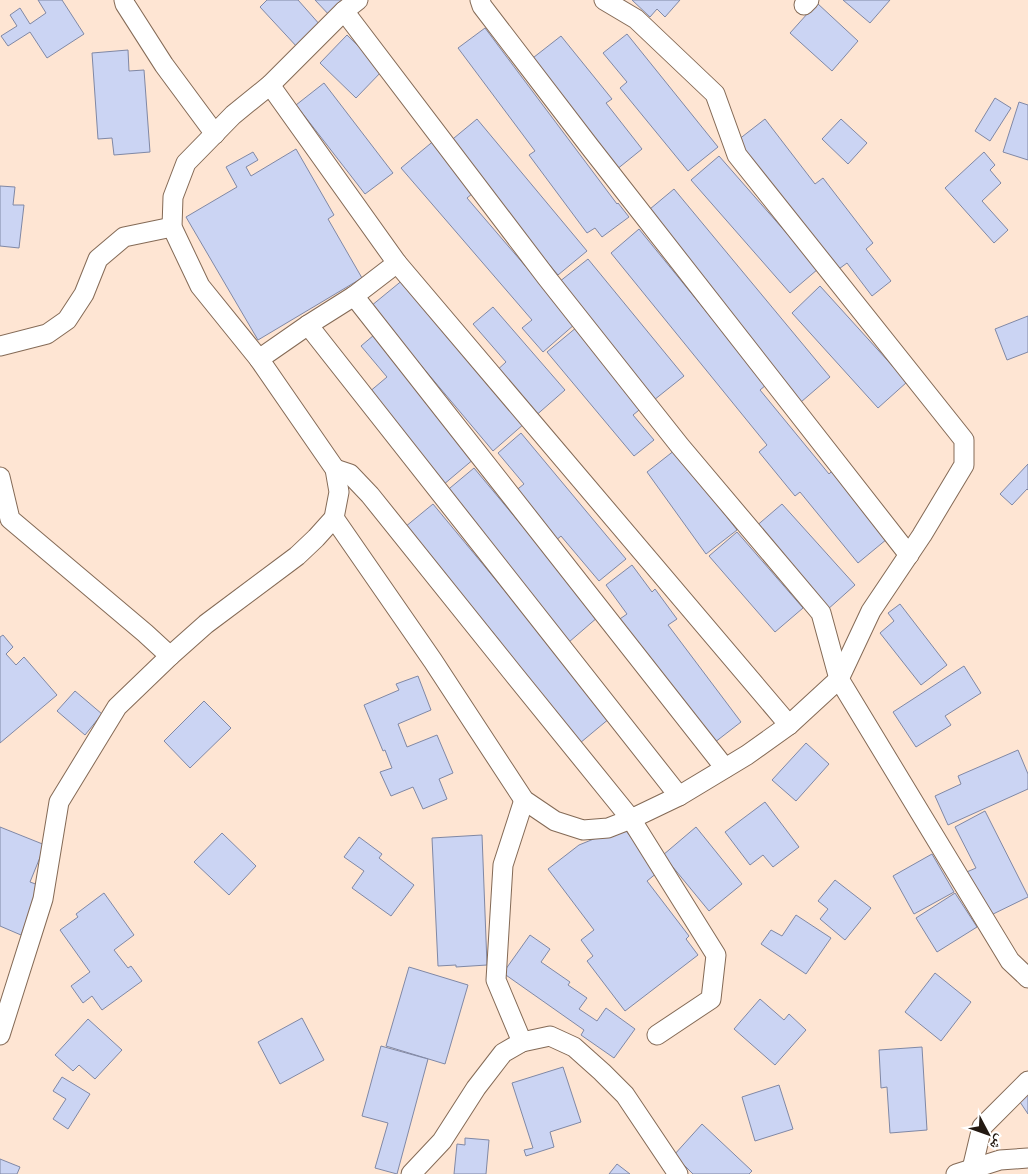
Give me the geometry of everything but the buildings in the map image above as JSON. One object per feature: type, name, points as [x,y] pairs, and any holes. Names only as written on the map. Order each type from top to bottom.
[{"type":"street","points":[[124,0],[164,66],[215,134]]},
{"type":"street","points":[[480,0],[482,6],[590,147],[909,555]]},
{"type":"street","points":[[334,518],[433,661],[524,800],[555,821],[583,830],[608,828],[678,796],[747,755],[789,725],[839,679],[871,611],[922,535],[964,464],[964,440],[737,155],[715,94],[636,19],[604,0]]},
{"type":"street","points":[[0,1035],[43,899],[59,802],[117,707],[206,624],[297,556],[334,518],[339,492],[335,469],[259,359],[200,286],[172,227],[173,197],[186,163],[233,115],[270,85],[351,6],[547,278],[668,431],[821,613],[839,679],[1010,961],[1028,978]]},
{"type":"street","points":[[270,85],[397,263],[789,725]]},
{"type":"street","points":[[0,346],[47,334],[67,320],[84,294],[98,259],[124,237],[172,227]]},
{"type":"street","points":[[259,359],[354,296],[397,263]]},
{"type":"street","points":[[354,296],[725,768]]},
{"type":"street","points":[[308,325],[678,796]]},
{"type":"street","points":[[335,469],[350,474],[370,495],[631,818],[716,955],[711,999],[656,1035]]},
{"type":"street","points":[[0,477],[5,522],[145,633],[170,656]]},
{"type":"street","points":[[522,1042],[496,980],[502,865],[524,800]]},
{"type":"street","points":[[411,1174],[442,1141],[476,1088],[503,1053],[522,1042],[550,1036],[574,1047],[624,1095],[678,1174]]},
{"type":"street","points":[[964,1171],[982,1127],[1028,1081]]},
{"type":"street","points":[[964,1171],[1000,1160],[1028,1158]]}]
